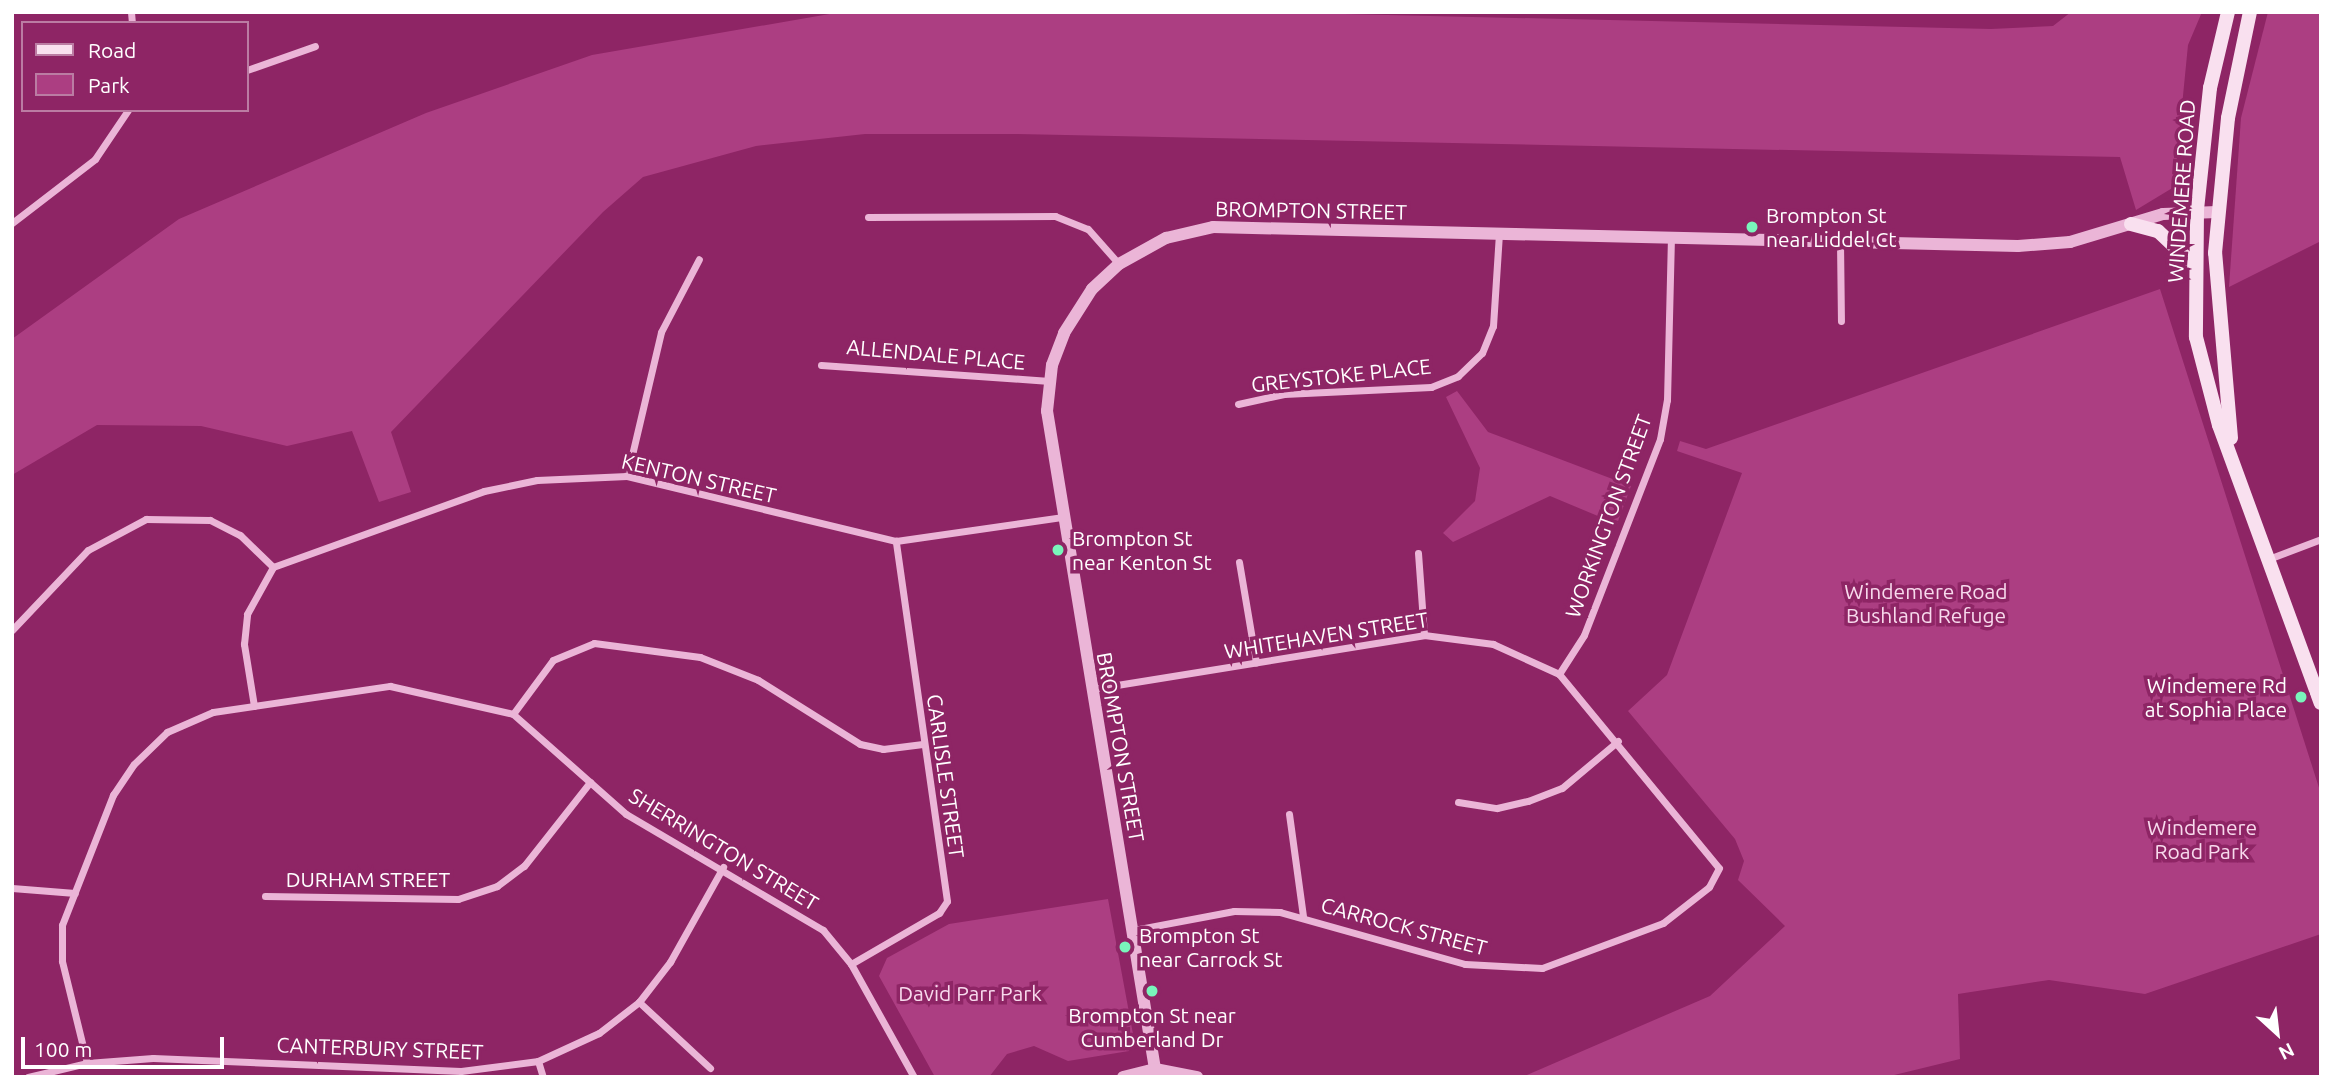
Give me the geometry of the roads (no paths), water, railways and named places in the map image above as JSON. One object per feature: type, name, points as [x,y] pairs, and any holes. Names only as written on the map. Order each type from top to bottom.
[{"type":"main road","name":"WINDEMERE ROAD","points":[[2228,12],[2210,88],[2197,210],[2193,264],[2196,337],[2233,453],[2321,703]]},
{"type":"main road","name":"WINDEMERE ROAD","points":[[2233,453],[2214,300],[2217,212],[2250,12]]},
{"type":"main road","points":[[2131,224],[2158,231],[2193,264]]},
{"type":"street","points":[[248,70],[315,46]]},
{"type":"street","points":[[12,223],[95,159],[127,112]]},
{"type":"street","name":"BROMPTON STREET","points":[[1155,1069],[1063,517],[1049,380],[1071,318],[1119,264],[1166,237],[1213,227],[1499,232],[1840,243],[2052,244],[2197,210],[2217,212]]},
{"type":"street","points":[[868,217],[1055,216],[1088,229],[1119,264]]},
{"type":"street","name":"GREYSTOKE PLACE","points":[[1238,404],[1284,394],[1431,387],[1458,376],[1482,353],[1493,326],[1499,232]]},
{"type":"street","name":"WORKINGTON STREET","points":[[1559,674],[1584,635],[1660,439],[1667,400],[1671,238]]},
{"type":"street","points":[[1840,243],[1841,321]]},
{"type":"street","points":[[627,476],[657,344],[699,259]]},
{"type":"street","name":"ALLENDALE PLACE","points":[[821,365],[1049,380]]},
{"type":"street","name":"KENTON STREET","points":[[273,568],[484,491],[537,480],[627,476],[896,541],[1063,517]]},
{"type":"street","points":[[12,630],[88,550],[146,519],[210,520],[240,535],[273,568],[247,614],[244,644],[254,706]]},
{"type":"street","points":[[2271,558],[2321,539]]},
{"type":"street","name":"CARLISLE STREET","points":[[851,964],[940,913],[947,901],[896,541]]},
{"type":"street","points":[[1418,553],[1424,635]]},
{"type":"street","points":[[1240,562],[1255,663]]},
{"type":"street","name":"WHITEHAVEN STREET","points":[[1092,689],[1424,635],[1493,643],[1559,674],[1618,741],[1719,868]]},
{"type":"street","points":[[513,714],[552,660],[594,643],[700,657],[758,680],[860,744],[883,749],[923,744]]},
{"type":"street","name":"SHERRINGTON STREET","points":[[87,1063],[62,961],[62,925],[113,795],[134,764],[167,732],[213,712],[390,686],[513,714],[626,814],[723,867],[823,930],[851,964],[914,1077]]},
{"type":"street","points":[[1458,802],[1497,808],[1528,801],[1562,788],[1618,741]]},
{"type":"street","name":"DURHAM STREET","points":[[265,896],[458,899],[496,886],[524,866],[590,782]]},
{"type":"street","points":[[1289,814],[1303,916]]},
{"type":"street","name":"CANTERBURY STREET","points":[[28,1077],[87,1063],[183,1058],[488,1070],[538,1061],[599,1033],[639,1002],[670,962],[723,867]]},
{"type":"street","name":"CARROCK STREET","points":[[1133,930],[1234,911],[1303,916],[1465,964],[1542,968],[1662,923],[1709,887],[1719,868]]},
{"type":"street","points":[[12,888],[75,893]]},
{"type":"street","points":[[639,1002],[710,1068]]},
{"type":"street","points":[[538,1061],[543,1077]]},
{"type":"street","points":[[382,1077],[383,1067]]},
{"type":"street","points":[[1123,1077],[1155,1069],[1197,1077]]},
{"type":"place","name":"Brompton St near Liddel Ct","points":[[1752,227]]},
{"type":"place","name":"Brompton St near Kenton St","points":[[1058,550]]},
{"type":"place","name":"Windemere Rd at Sophia Place","points":[[2301,697]]},
{"type":"place","name":"Brompton St near Carrock St","points":[[1125,947]]},
{"type":"place","name":"Brompton St near Cumberland Dr","points":[[1152,991]]},
{"type":"park label","name":"Windemere Road Bushland Refuge","points":[[1926,603]]},
{"type":"park label","name":"Windemere Road Park","points":[[2202,839]]},
{"type":"park label","name":"David Parr Park","points":[[970,993]]}]
